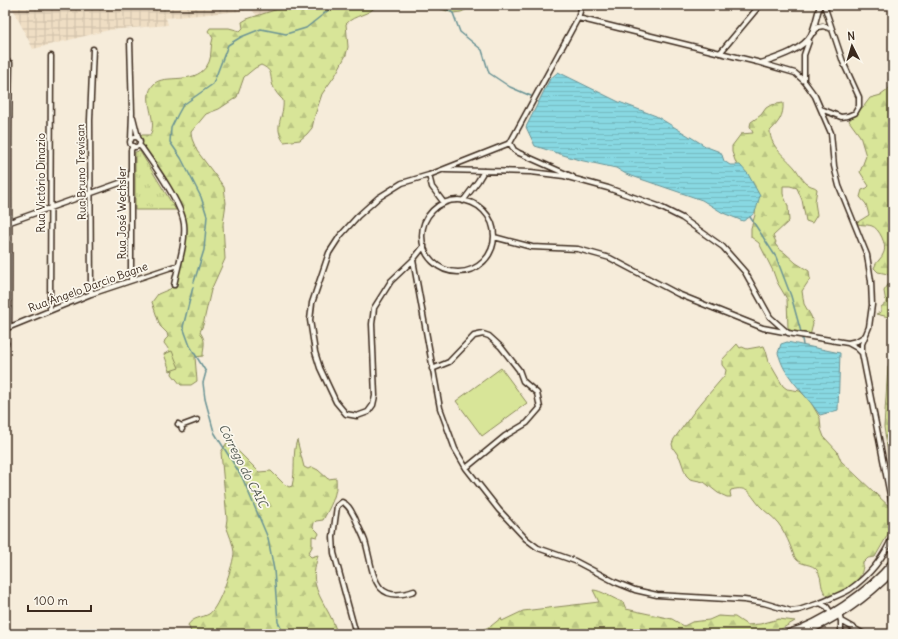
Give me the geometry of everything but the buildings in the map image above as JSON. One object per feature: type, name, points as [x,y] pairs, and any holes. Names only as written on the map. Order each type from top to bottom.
[{"type":"main road","points":[[786,634],[800,633],[821,621],[830,613],[856,597],[873,583],[893,562]]},
{"type":"main road","points":[[821,621],[840,617],[876,588],[893,571]]},
{"type":"street","points":[[424,246],[413,260],[391,281],[374,308],[372,324],[375,396],[373,405],[368,412],[357,416],[346,414],[341,410],[331,393],[320,368],[315,352],[310,320],[312,303],[329,253],[340,236],[358,216],[378,198],[402,183],[442,170],[510,143],[578,18],[582,5]]},
{"type":"street","points":[[720,53],[760,5]]},
{"type":"street","points":[[804,82],[804,55],[820,5]]},
{"type":"street","points":[[821,109],[841,117],[855,113],[859,106],[859,97],[843,62],[824,5]]},
{"type":"street","points":[[578,18],[761,63],[794,73],[804,82],[815,96],[831,133],[834,166],[839,186],[867,255],[871,281],[872,305],[869,327],[862,344],[862,353],[893,510]]},
{"type":"street","points":[[761,63],[787,54],[806,42],[818,27],[823,26],[832,29]]},
{"type":"street","points":[[130,41],[132,113],[130,143],[132,146],[136,147],[139,145]]},
{"type":"street","name":"Rua Bruno Trevisan","points":[[91,294],[90,120],[93,49]]},
{"type":"street","name":"Rua Victório Dinazio","points":[[50,56],[50,310]]},
{"type":"street","points":[[7,328],[10,222],[7,130],[10,63]]},
{"type":"street","points":[[132,113],[138,137],[141,142],[139,145]]},
{"type":"street","points":[[131,140],[133,137],[138,137]]},
{"type":"street","points":[[510,143],[514,150],[519,153],[585,182]]},
{"type":"street","points":[[139,145],[162,179],[182,215],[184,224],[184,238],[174,285]]},
{"type":"street","name":"Rua José Wechsler","points":[[131,280],[132,146]]},
{"type":"street","points":[[442,170],[531,172],[564,176],[625,194],[658,206],[682,218],[723,247],[745,272],[770,317],[788,333]]},
{"type":"street","points":[[463,201],[478,182],[484,171]]},
{"type":"street","points":[[428,175],[432,187],[444,203]]},
{"type":"street","points":[[10,222],[131,179]]},
{"type":"street","points":[[463,201],[478,206],[489,217],[493,227],[494,238],[492,248],[486,258],[478,266],[457,272],[446,270],[436,264],[428,256],[422,236],[426,221],[435,209],[444,203],[463,201]]},
{"type":"street","points":[[494,238],[532,247],[578,249],[610,258],[672,292],[763,328],[848,343],[862,353]]},
{"type":"street","points":[[413,260],[440,408],[455,449],[466,468],[498,510],[526,539],[538,548],[575,561],[615,582],[635,590],[657,595],[744,600],[764,603],[791,611],[820,603],[848,590],[872,571],[887,550],[893,535]]},
{"type":"street","name":"Rua Ângelo Darcio Bagne","points":[[7,328],[91,294],[178,264]]},
{"type":"street","points":[[771,329],[775,322]]},
{"type":"street","points":[[432,369],[449,362],[474,336],[483,334],[489,336],[501,347],[519,370],[523,381],[537,393],[540,408],[527,423],[505,436],[466,468]]},
{"type":"street","points":[[848,343],[865,336]]},
{"type":"street","points":[[180,426],[197,420]]},
{"type":"street","points":[[356,634],[334,553],[333,536],[335,521],[338,506],[342,502],[351,509],[364,540],[374,579],[383,591],[391,594],[403,595],[414,591]]},
{"type":"street","points":[[820,603],[826,607],[830,613]]},
{"type":"street","points":[[840,617],[841,634]]},
{"type":"street","points":[[840,617],[864,634]]},
{"type":"shaded area","points":[[11,5],[284,5],[258,17],[252,10],[166,18],[168,25],[109,30],[33,49]]},
{"type":"green space","points":[[298,5],[377,5],[374,9],[354,18],[346,24],[348,47],[346,55],[336,74],[322,94],[312,128],[300,140],[284,142],[279,131],[283,100],[274,88],[268,69],[261,65],[244,77],[237,97],[219,109],[206,114],[191,132],[197,151],[224,187],[226,203],[223,224],[225,259],[211,290],[200,332],[204,344],[203,356],[195,357],[197,381],[191,385],[181,385],[172,374],[172,358],[164,343],[168,337],[167,333],[160,326],[152,302],[158,294],[170,289],[175,284],[185,240],[183,216],[174,204],[163,176],[140,143],[139,139],[141,135],[150,135],[152,129],[149,102],[150,90],[154,84],[159,81],[189,77],[204,70],[209,62],[213,38],[208,31],[210,28],[229,28],[240,31],[243,28],[242,22],[247,19],[281,8],[296,10]]},
{"type":"green space","points":[[430,5],[476,5],[461,12],[453,13]]},
{"type":"green space","points":[[893,76],[893,318],[876,314],[881,312],[881,307],[886,303],[884,291],[890,279],[888,274],[878,272],[874,268],[885,249],[880,233],[875,227],[856,223],[869,215],[866,204],[860,197],[862,190],[869,186],[860,172],[866,156],[860,136],[849,121],[870,98],[881,95],[888,90]]},
{"type":"green space","points":[[783,103],[783,112],[778,122],[770,131],[771,137],[779,151],[795,168],[805,182],[817,189],[815,202],[817,215],[812,223],[806,221],[802,200],[797,188],[783,186],[783,194],[788,206],[789,221],[773,236],[776,242],[775,244],[779,249],[796,263],[809,271],[810,279],[802,291],[804,304],[811,316],[813,324],[810,336],[798,334],[788,328],[787,299],[777,282],[759,243],[751,237],[751,228],[755,215],[756,202],[732,152],[732,146],[741,134],[753,133],[750,126],[751,122],[771,105]]},
{"type":"green space","points":[[140,151],[176,210],[135,210],[135,152]]},
{"type":"green space","points":[[737,344],[740,348],[742,347],[747,349],[764,346],[769,362],[783,386],[787,389],[800,391],[810,401],[820,418],[821,429],[824,437],[837,451],[841,461],[893,510],[893,524],[875,557],[868,558],[863,563],[857,581],[841,593],[829,597],[823,591],[817,570],[810,565],[801,563],[796,559],[780,525],[748,492],[742,489],[731,490],[731,497],[727,497],[718,493],[704,482],[690,479],[686,475],[680,458],[673,448],[672,444],[674,439],[696,409],[725,375],[726,370],[722,365],[722,360]]},
{"type":"green space","points":[[172,351],[179,368],[170,371],[164,354]]},
{"type":"green space","points":[[893,352],[893,486],[884,427],[888,367]]},
{"type":"green space","points":[[501,368],[527,403],[482,436],[456,401]]},
{"type":"green space","points":[[297,440],[304,467],[308,469],[312,467],[318,470],[328,479],[336,478],[335,495],[331,505],[323,520],[316,521],[314,523],[313,527],[319,534],[317,537],[312,536],[312,547],[308,554],[311,557],[318,555],[314,579],[317,590],[337,634],[192,634],[188,625],[190,622],[209,614],[217,603],[229,575],[234,552],[226,526],[227,519],[221,452],[228,441],[259,472],[271,471],[289,487],[292,486]]},
{"type":"green space","points":[[593,590],[600,591],[623,602],[626,609],[672,619],[684,626],[692,622],[709,620],[718,616],[735,617],[747,625],[760,624],[779,619],[795,621],[776,632],[759,634],[473,634],[491,626],[501,618],[502,621],[523,611],[599,602]]},
{"type":"water","points":[[558,72],[619,102],[656,116],[707,147],[720,152],[724,161],[730,165],[740,165],[748,174],[760,196],[754,214],[743,221],[723,213],[702,200],[626,174],[616,168],[579,160],[535,146],[526,127],[550,79]]},
{"type":"water","points":[[787,342],[840,353],[838,410],[820,415],[793,382],[784,368],[778,353],[781,344]]},
{"type":"waterway","name":"Córrego do CAIC","points":[[194,282],[204,250],[207,216],[201,197],[181,158],[170,142],[171,128],[178,114],[183,105],[213,84],[228,45],[241,37],[261,29],[286,34],[306,28],[335,5]]},
{"type":"waterway","points":[[440,5],[453,13],[460,32],[482,50],[489,73],[510,87],[531,96]]},
{"type":"waterway","points":[[750,217],[776,257],[791,296],[801,332]]},
{"type":"waterway","name":"Córrego do CAIC","points":[[193,287],[183,327],[190,346],[206,372],[203,383],[205,399],[214,432],[242,477],[268,538],[274,570],[278,622],[284,634]]},
{"type":"waterway","points":[[802,339],[803,345]]}]
